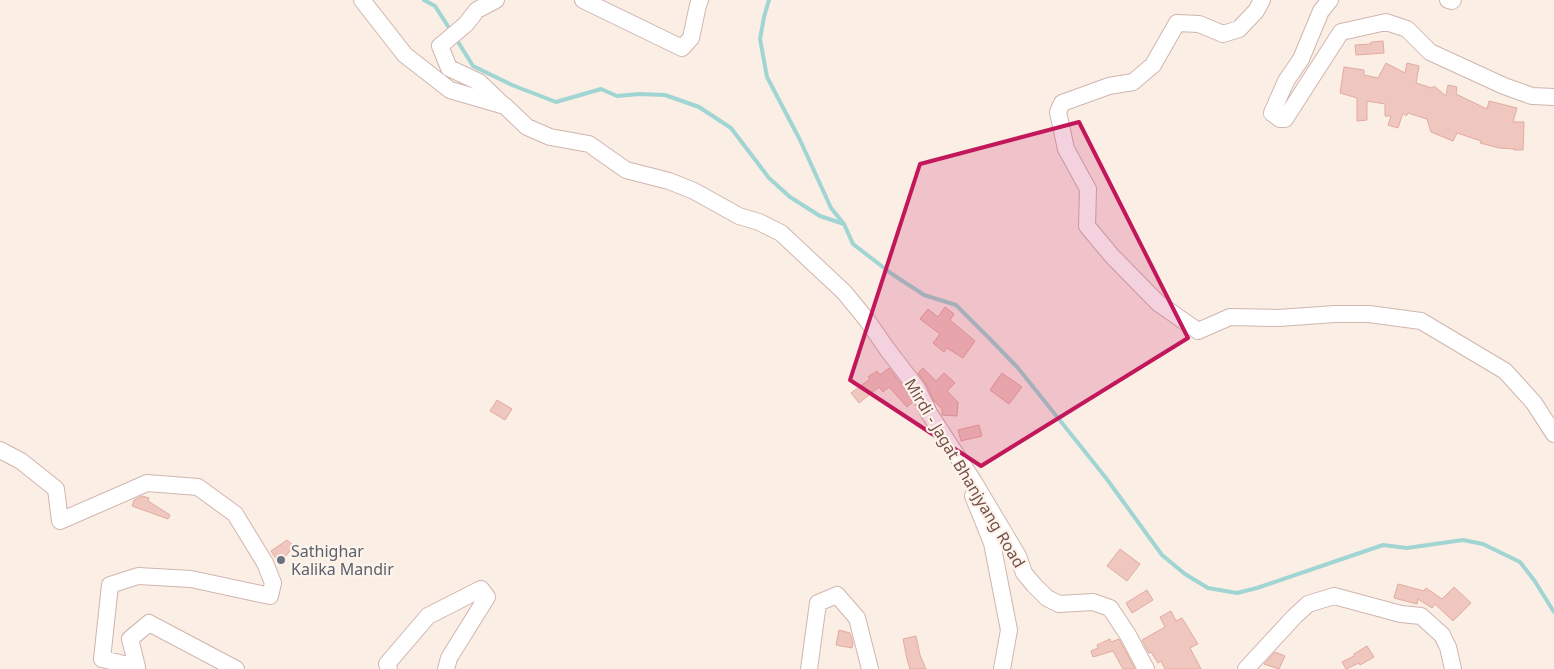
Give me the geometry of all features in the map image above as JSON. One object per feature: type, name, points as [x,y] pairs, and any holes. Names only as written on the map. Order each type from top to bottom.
[{"type":"street","name":"Mirdi - Jagat Bhanjyang Road","points":[[362,0],[405,55],[450,90],[505,106],[527,127],[550,137],[589,144],[626,170],[669,180],[739,216],[759,222],[781,233],[831,278],[867,320],[917,388],[929,413],[1018,556],[1024,572],[1034,585],[1047,598],[1059,604],[1093,602],[1110,608],[1128,635],[1146,669]]},
{"type":"street","points":[[496,0],[477,10],[466,24],[440,46],[449,68],[479,82],[505,106]]},
{"type":"street","points":[[583,0],[682,48],[691,38],[700,0]]},
{"type":"street","points":[[1262,0],[1256,10],[1239,29],[1223,34],[1199,24],[1177,22],[1153,66],[1133,82],[1109,86],[1062,103],[1058,112],[1066,149],[1088,189],[1087,226],[1112,256],[1158,303],[1198,331],[1230,318],[1369,314],[1421,321],[1505,371],[1534,403],[1554,434]]},
{"type":"street","points":[[1330,0],[1321,11],[1301,59],[1286,80],[1272,113],[1280,119],[1284,119],[1341,32],[1386,22],[1407,29],[1430,52],[1504,86],[1532,96],[1554,96]]},
{"type":"street","points":[[1448,0],[1453,0]]},
{"type":"street","points":[[951,446],[992,542],[1009,630],[1002,669]]},
{"type":"street","points":[[0,450],[21,461],[56,489],[60,521],[147,483],[198,487],[235,514],[265,563],[273,583],[270,596],[192,579],[138,576],[110,585],[102,659],[137,667],[130,638],[148,623],[236,669]]},
{"type":"street","points":[[390,669],[387,664],[428,616],[481,588],[486,597],[449,658],[446,669]]},
{"type":"street","points":[[809,669],[818,604],[837,595],[857,618],[870,669]]},
{"type":"street","points":[[1246,669],[1308,604],[1334,596],[1401,614],[1421,616],[1442,635],[1448,647],[1453,669]]},
{"type":"highlighted area","points":[[1079,122],[1188,338],[981,466],[850,380],[920,164]]},
{"type":"building","points":[[1383,41],[1384,53],[1356,55],[1355,45]]},
{"type":"building","points":[[1386,63],[1405,73],[1407,63],[1419,66],[1416,83],[1432,88],[1434,86],[1446,96],[1448,85],[1457,87],[1456,94],[1487,109],[1489,101],[1517,108],[1513,122],[1524,122],[1523,150],[1499,148],[1480,143],[1481,141],[1457,133],[1453,141],[1431,132],[1427,119],[1408,113],[1406,116],[1403,113],[1398,128],[1388,125],[1391,116],[1385,116],[1385,104],[1367,101],[1367,120],[1357,121],[1357,98],[1340,93],[1344,67],[1364,70],[1364,75],[1378,78]]},
{"type":"building","points":[[945,307],[954,314],[950,320],[975,341],[963,358],[947,348],[944,352],[933,343],[940,334],[920,319],[928,309],[938,317]]},
{"type":"building","points":[[889,368],[913,402],[907,407],[889,387],[883,392],[879,387],[859,403],[851,393],[870,379],[868,377],[877,371],[880,375]]},
{"type":"building","points":[[923,368],[936,381],[944,373],[955,383],[947,391],[958,402],[957,416],[942,415],[942,409],[934,401],[918,373]]},
{"type":"building","points":[[1002,373],[1022,387],[1009,404],[990,390]]},
{"type":"building","points":[[497,400],[512,409],[505,420],[490,411]]},
{"type":"building","points":[[979,425],[982,436],[961,441],[958,430]]},
{"type":"building","points":[[142,496],[149,498],[148,501],[170,515],[168,519],[132,506],[134,500]]},
{"type":"building","points":[[287,540],[294,546],[279,564],[271,551]]},
{"type":"building","points":[[1120,549],[1140,564],[1127,581],[1107,566]]},
{"type":"building","points":[[1398,584],[1424,591],[1426,588],[1442,599],[1454,587],[1471,603],[1453,621],[1435,604],[1432,608],[1418,599],[1417,604],[1394,598]]},
{"type":"building","points":[[1147,590],[1153,600],[1132,613],[1126,603]]},
{"type":"building","points":[[1171,611],[1176,621],[1182,618],[1198,644],[1190,648],[1201,669],[1165,669],[1161,661],[1158,663],[1151,652],[1149,653],[1142,640],[1165,627],[1160,617]]},
{"type":"building","points":[[839,630],[850,633],[853,643],[852,648],[836,645]]},
{"type":"building","points":[[916,636],[920,655],[926,669],[910,669],[903,639]]},
{"type":"building","points":[[1110,639],[1111,642],[1119,639],[1135,669],[1123,669],[1113,651],[1093,657],[1091,651],[1098,648],[1097,645]]},
{"type":"building","points":[[1367,646],[1374,657],[1360,665],[1359,663],[1346,669],[1342,662]]},
{"type":"building","points":[[1275,652],[1285,656],[1279,669],[1264,664]]},
{"type":"waterway","points":[[424,0],[435,6],[451,31]]},
{"type":"waterway","points":[[769,0],[760,39],[767,77],[800,140],[831,208],[844,224],[853,244],[892,274],[924,295],[956,305],[1018,368],[1106,478],[1162,555],[1185,574],[1208,588],[1237,593],[1383,545],[1407,548],[1463,540],[1483,544],[1520,562],[1554,612]]},
{"type":"waterway","points":[[455,37],[473,66],[512,85],[556,102],[601,89],[617,96],[639,94],[665,95],[699,107],[731,128],[769,178],[790,197],[820,216],[844,224]]},
{"type":"place","name":"Sathighar Kalika Mandir","points":[[281,560]]}]
